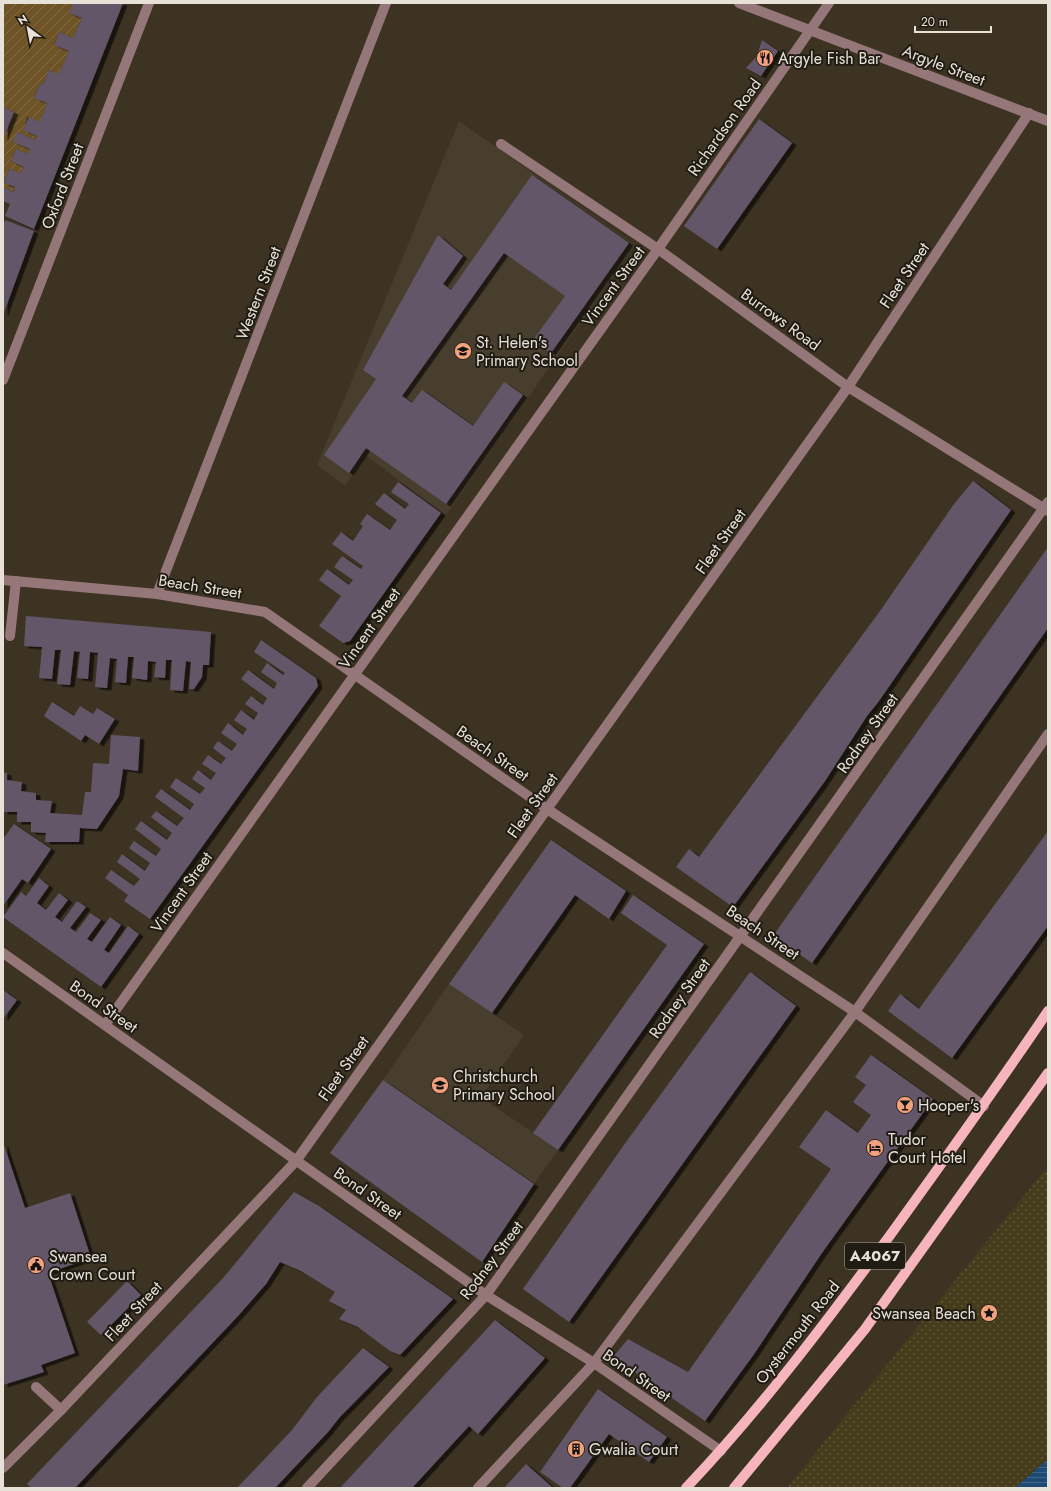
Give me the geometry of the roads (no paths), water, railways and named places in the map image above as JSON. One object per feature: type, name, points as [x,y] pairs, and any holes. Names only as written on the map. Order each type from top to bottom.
[{"type":"main road","name":"Oystermouth Road","points":[[686,1488],[721,1451],[829,1318],[984,1106],[1048,1012]]},
{"type":"main road","name":"A4067","points":[[734,1488],[865,1329],[1048,1073]]},
{"type":"street","name":"Oxford Street","points":[[3,380],[149,3]]},
{"type":"street","name":"Western Street","points":[[157,594],[386,3]]},
{"type":"street","name":"Argyle Street","points":[[739,3],[1048,121]]},
{"type":"street","name":"Richardson Road","points":[[658,249],[829,3]]},
{"type":"street","name":"Fleet Street","points":[[3,1468],[61,1410],[296,1161],[848,386],[1028,113]]},
{"type":"street","name":"Burrows Road","points":[[501,144],[658,249],[848,386],[1047,507]]},
{"type":"street","name":"Vincent Street","points":[[105,1025],[658,249]]},
{"type":"street","name":"Rodney Street","points":[[307,1488],[486,1295],[1047,507]]},
{"type":"street","name":"Beach Street","points":[[3,580],[157,594],[265,612],[547,809],[742,936],[855,1012],[984,1106]]},
{"type":"street","points":[[10,636],[16,581]]},
{"type":"street","points":[[478,1488],[594,1363],[855,1012],[1048,734]]},
{"type":"street","name":"Bond Street","points":[[3,953],[486,1295],[594,1363],[721,1451]]},
{"type":"street","points":[[36,1387],[61,1410]]},
{"type":"water","points":[[1048,1459],[1048,1488],[1015,1488]]},
{"type":"place","name":"Argyle Fish Bar","points":[[765,58]]},
{"type":"place","name":"St. Helen's Primary School","points":[[463,351]]},
{"type":"place","name":"Christchurch Primary School","points":[[440,1085]]},
{"type":"place","name":"Hooper's","points":[[905,1105]]},
{"type":"place","name":"Tudor Court Hotel","points":[[875,1148]]},
{"type":"place","name":"Swansea Crown Court","points":[[36,1265]]},
{"type":"place","name":"Swansea Beach","points":[[989,1313]]},
{"type":"place","name":"Gwalia Court","points":[[576,1449]]}]
